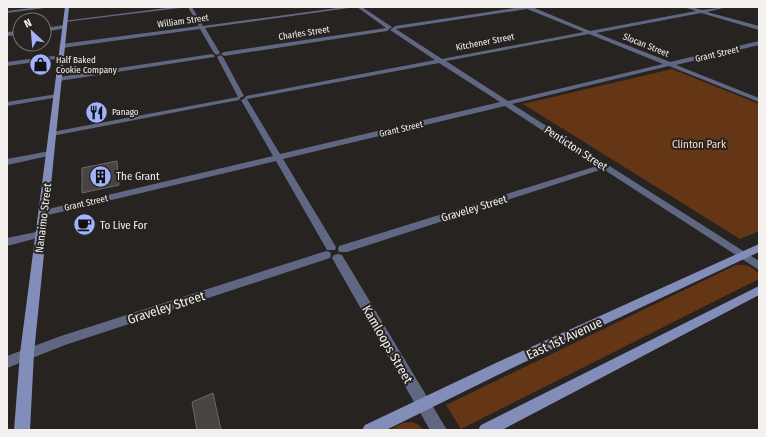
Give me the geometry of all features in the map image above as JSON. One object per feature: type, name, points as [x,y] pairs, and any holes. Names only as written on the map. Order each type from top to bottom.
[{"type":"main road","name":"Nanaimo Street","points":[[22,430],[27,354],[67,7]]},
{"type":"main road","name":"East 1st Avenue","points":[[370,430],[505,365],[759,248]]},
{"type":"main road","points":[[486,430],[759,290]]},
{"type":"street","points":[[7,12],[50,7]]},
{"type":"street","points":[[52,28],[65,24],[186,7]]},
{"type":"street","name":"Kamloops Street","points":[[190,7],[439,430]]},
{"type":"street","name":"William Street","points":[[62,46],[354,7]]},
{"type":"street","name":"Penticton Street","points":[[359,7],[759,266]]},
{"type":"street","name":"Charles Street","points":[[59,79],[527,7]]},
{"type":"street","name":"Slocan Street","points":[[527,7],[759,100]]},
{"type":"street","points":[[686,7],[759,28]]},
{"type":"street","name":"Kitchener Street","points":[[52,134],[726,7]]},
{"type":"street","name":"Grant Street","points":[[44,213],[759,44]]},
{"type":"street","points":[[7,64],[61,57]]},
{"type":"street","points":[[7,104],[57,96]]},
{"type":"street","points":[[7,162],[50,154]]},
{"type":"street","name":"Graveley Street","points":[[7,362],[61,341],[604,166]]},
{"type":"street","points":[[7,242],[41,234]]},
{"type":"green space","name":"Clinton Park","points":[[672,69],[759,104],[759,231],[740,239],[523,104]]},
{"type":"green space","points":[[736,265],[743,265],[751,268],[759,274],[759,279],[461,429],[446,405]]},
{"type":"green space","points":[[411,422],[417,424],[424,430],[389,430],[403,423]]},
{"type":"building","name":"The Grant","points":[[117,161],[119,185],[82,193],[82,168]]},
{"type":"building","points":[[213,393],[221,430],[197,430],[192,402]]},
{"type":"place","name":"Half Baked Cookie Company","points":[[41,65]]},
{"type":"place","name":"Panago","points":[[96,112]]},
{"type":"place","name":"The Grant","points":[[100,176]]},
{"type":"place","name":"To Live For","points":[[84,225]]}]
